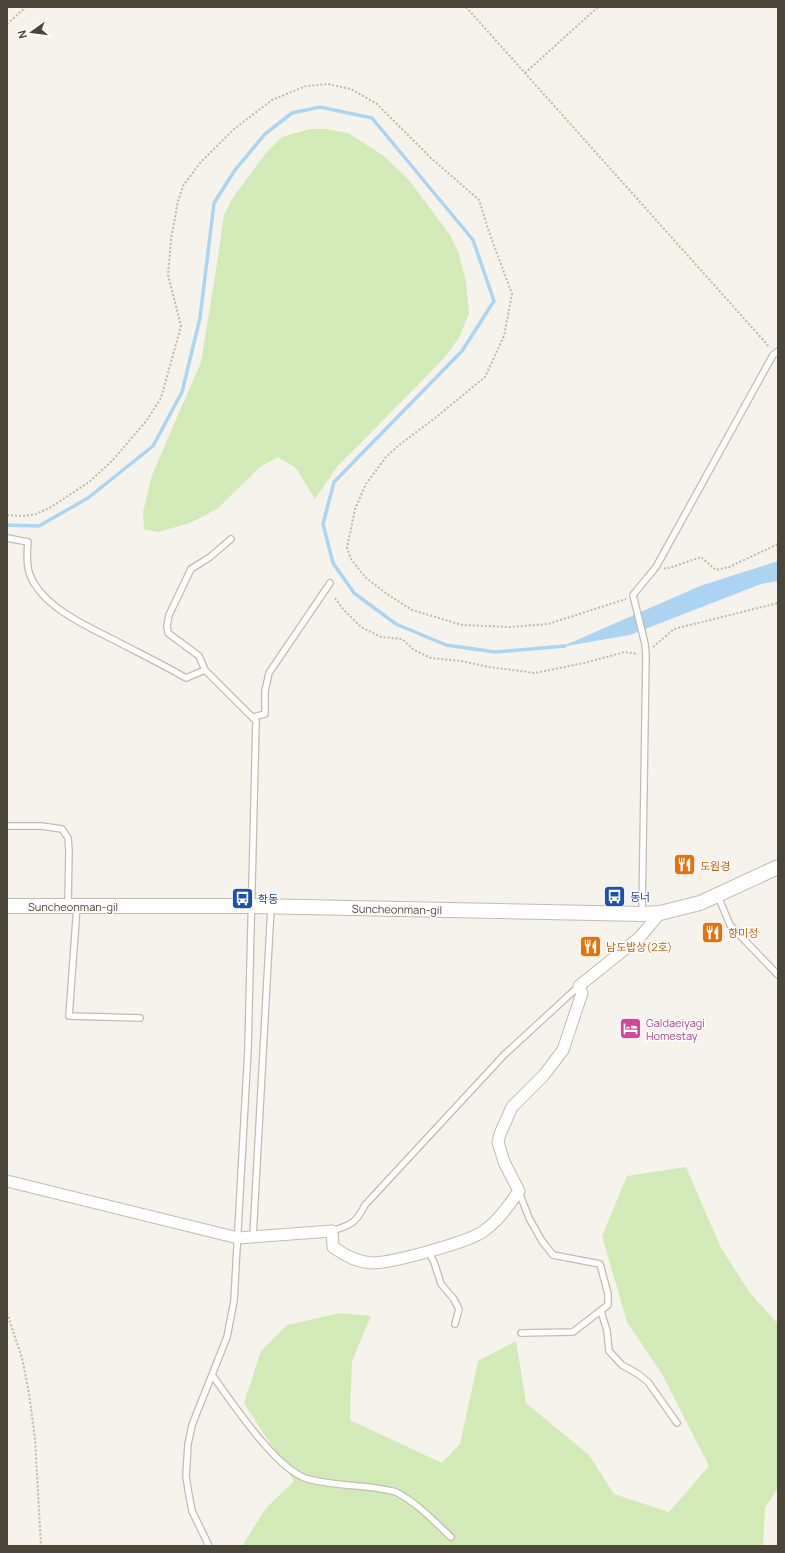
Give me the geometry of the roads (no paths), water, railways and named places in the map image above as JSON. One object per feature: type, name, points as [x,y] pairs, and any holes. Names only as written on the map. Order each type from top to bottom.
[{"type":"street","name":"Suncheonman-gil","points":[[7,906],[270,906],[642,914],[692,906],[718,896],[778,868]]},
{"type":"street","points":[[7,1181],[238,1238],[332,1231],[333,1247],[347,1257],[364,1262],[389,1262],[459,1242],[485,1231],[505,1211],[519,1191],[504,1162],[498,1142],[499,1138],[512,1106],[544,1075],[563,1050],[582,993],[579,986],[640,937],[660,912]]},
{"type":"lane","points":[[642,914],[646,655],[645,644],[632,596],[656,567],[776,353]]},
{"type":"lane","points":[[7,538],[28,542],[27,555],[30,575],[37,587],[60,610],[186,678],[206,670]]},
{"type":"lane","points":[[209,1546],[192,1511],[186,1476],[188,1444],[192,1425],[227,1337],[234,1301],[248,1049],[256,721],[206,670],[199,656],[168,633],[166,626],[169,615],[191,569],[210,557],[231,539]]},
{"type":"lane","points":[[253,717],[265,714],[265,691],[269,673],[330,583]]},
{"type":"lane","points":[[7,826],[41,826],[62,829],[68,838],[72,906],[69,1016],[140,1018]]},
{"type":"lane","points":[[718,896],[730,925],[778,975]]},
{"type":"lane","points":[[253,1237],[270,906]]},
{"type":"lane","points":[[332,1231],[347,1226],[358,1218],[365,1205],[504,1055],[579,986]]},
{"type":"lane","points":[[519,1191],[529,1218],[553,1255],[600,1264],[608,1294],[608,1305],[573,1332],[521,1333]]},
{"type":"lane","points":[[427,1251],[434,1262],[441,1284],[453,1298],[459,1309],[455,1324]]},
{"type":"lane","points":[[601,1311],[607,1331],[609,1351],[622,1365],[638,1374],[648,1382],[677,1422]]},
{"type":"lane","points":[[212,1375],[258,1437],[295,1473],[303,1478],[321,1482],[396,1492],[420,1508],[451,1537]]},
{"type":"water","points":[[778,561],[778,581],[761,584],[630,635],[561,647],[700,586]]},
{"type":"waterway","points":[[7,525],[39,526],[88,498],[153,446],[182,392],[200,318],[214,203],[235,170],[265,134],[292,113],[320,107],[372,118],[473,240],[494,301],[462,351],[334,482],[323,524],[333,563],[354,593],[396,624],[446,645],[495,652],[565,646]]},
{"type":"place","name":"도원경","points":[[684,865]]},
{"type":"place","name":"동너","points":[[614,896]]},
{"type":"place","name":"학동","points":[[242,898]]},
{"type":"place","name":"향미정","points":[[712,932]]},
{"type":"place","name":"남도밥상(2호)","points":[[591,946]]},
{"type":"place","name":"Galdaeiyagi Homestay","points":[[631,1028]]}]
